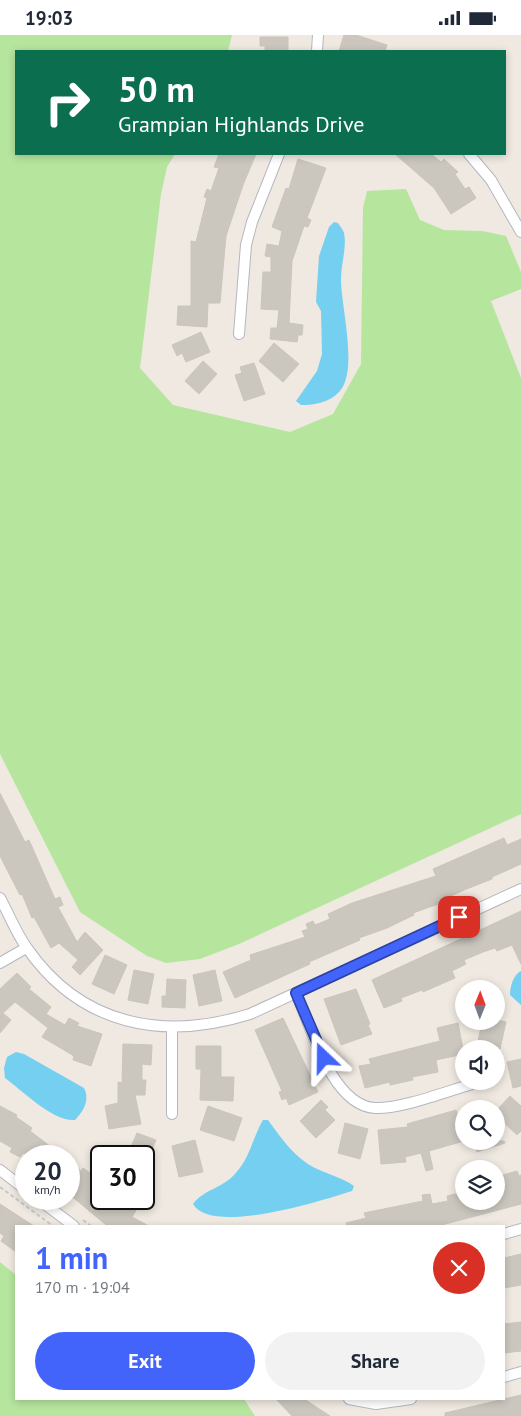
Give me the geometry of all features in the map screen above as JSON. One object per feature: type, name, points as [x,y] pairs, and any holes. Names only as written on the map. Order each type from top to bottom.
[{"type":"street","points":[[317,50],[318,35]]},
{"type":"street","points":[[239,334],[246,245],[252,222],[279,155]]},
{"type":"street","points":[[470,155],[491,180],[521,232]]},
{"type":"street","points":[[0,898],[26,948],[62,986],[84,1002],[113,1016],[135,1024],[172,1028],[220,1023],[250,1014],[521,889]]},
{"type":"street","points":[[0,963],[26,948]]},
{"type":"street","points":[[296,993],[331,1075],[353,1100],[372,1108],[391,1107],[455,1089]]},
{"type":"street","points":[[172,1028],[172,1115]]},
{"type":"street","points":[[0,1170],[15,1182]]},
{"type":"street","points":[[53,1210],[73,1225]]},
{"type":"street","points":[[505,1234],[521,1229]]},
{"type":"street","points":[[505,1377],[521,1372]]},
{"type":"street","points":[[354,1400],[376,1404],[404,1400]]},
{"type":"path","points":[[0,1187],[51,1225]]},
{"type":"green space","points":[[0,35],[232,35],[228,50],[15,50],[15,155],[174,155],[167,167],[161,194],[140,368],[173,405],[290,432],[333,414],[361,364],[363,208],[367,191],[406,189],[420,220],[444,230],[482,231],[506,236],[521,272],[521,289],[491,301],[521,378],[521,814],[239,944],[200,959],[166,963],[147,956],[80,912],[0,754]]},
{"type":"green space","points":[[0,1262],[15,1274],[15,1400],[245,1400],[255,1416],[0,1416]]},
{"type":"water","points":[[334,222],[338,223],[345,238],[341,279],[348,351],[346,378],[339,393],[329,399],[312,405],[301,405],[296,401],[317,371],[322,354],[321,311],[316,302],[319,256],[329,227]]},
{"type":"water","points":[[521,971],[521,1005],[510,995],[512,981]]},
{"type":"water","points":[[16,1052],[24,1054],[84,1088],[86,1092],[85,1105],[75,1120],[57,1116],[48,1111],[5,1078],[4,1068],[7,1057]]},
{"type":"water","points":[[263,1120],[268,1120],[302,1160],[354,1186],[352,1191],[294,1208],[269,1213],[222,1217],[204,1213],[193,1204],[202,1195],[224,1183],[239,1169]]},
{"type":"building","points":[[344,35],[356,35],[387,45],[385,50],[339,50]]},
{"type":"building","points":[[260,37],[288,37],[288,50],[265,50],[265,46],[260,46]]},
{"type":"building","points":[[219,155],[256,155],[243,185],[226,236],[220,303],[208,303],[207,327],[177,325],[178,306],[191,306],[191,241],[196,242],[207,198],[204,197],[207,189],[211,191],[219,168],[214,167]]},
{"type":"building","points":[[396,155],[432,155],[441,162],[444,159],[458,172],[455,174],[465,189],[469,187],[476,198],[451,214],[434,188]]},
{"type":"building","points":[[298,159],[326,168],[307,218],[311,220],[308,227],[304,226],[292,261],[289,323],[303,325],[302,335],[298,335],[297,342],[270,339],[271,328],[277,328],[279,310],[261,309],[263,272],[271,272],[271,257],[265,256],[267,244],[279,246],[282,231],[272,227],[286,188],[289,189]]},
{"type":"building","points":[[201,332],[210,352],[186,362],[182,353],[177,356],[172,345]]},
{"type":"building","points":[[274,343],[299,364],[283,382],[259,361]]},
{"type":"building","points":[[203,361],[217,374],[199,394],[185,381]]},
{"type":"building","points":[[254,363],[265,394],[244,401],[235,375],[242,373],[240,367]]},
{"type":"building","points":[[0,793],[25,842],[29,840],[55,899],[60,897],[63,905],[58,907],[77,942],[85,932],[103,950],[80,975],[72,967],[78,960],[59,943],[51,948],[34,917],[32,918],[22,894],[20,895],[0,856]]},
{"type":"building","points":[[504,838],[507,845],[521,839],[521,864],[492,877],[492,879],[440,901],[441,903],[413,913],[414,915],[387,928],[359,938],[360,940],[309,962],[310,964],[235,998],[223,972],[251,960],[250,955],[305,937],[302,931],[308,929],[306,924],[313,921],[315,925],[330,919],[328,914],[352,903],[436,876],[433,869]]},
{"type":"building","points":[[521,911],[521,964],[512,945],[497,951],[495,948],[464,960],[466,964],[452,971],[455,978],[423,992],[422,990],[401,998],[402,1001],[384,1008],[372,980]]},
{"type":"building","points":[[105,955],[127,965],[114,994],[92,984]]},
{"type":"building","points":[[134,970],[154,974],[148,1004],[128,1000]]},
{"type":"building","points":[[215,970],[222,1001],[199,1006],[193,975]]},
{"type":"building","points":[[17,973],[31,987],[29,989],[51,1007],[46,1014],[65,1025],[69,1018],[79,1023],[77,1026],[102,1034],[91,1066],[73,1060],[74,1056],[42,1037],[48,1028],[15,1002],[3,1013],[11,1020],[0,1033],[0,989]]},
{"type":"building","points":[[167,979],[186,980],[185,1008],[162,1007],[162,996],[166,996]]},
{"type":"building","points":[[356,989],[372,1034],[341,1045],[324,999]]},
{"type":"building","points":[[283,1018],[318,1092],[289,1105],[286,1098],[282,1100],[279,1092],[282,1091],[255,1030]]},
{"type":"building","points":[[455,1024],[455,1030],[459,1030],[461,1040],[455,1040],[455,1056],[436,1060],[438,1072],[412,1077],[413,1080],[390,1085],[390,1082],[365,1088],[359,1066],[371,1064],[369,1059],[440,1041],[437,1028]]},
{"type":"building","points":[[480,1030],[504,1030],[502,1040],[478,1040]]},
{"type":"building","points":[[123,1044],[152,1045],[151,1065],[142,1064],[142,1080],[146,1080],[145,1095],[135,1095],[141,1124],[109,1129],[105,1106],[118,1103],[118,1082],[122,1083]]},
{"type":"building","points":[[196,1046],[221,1046],[221,1077],[234,1077],[233,1101],[200,1100],[201,1069],[196,1069]]},
{"type":"building","points":[[521,1059],[521,1086],[513,1088],[507,1062]]},
{"type":"building","points":[[510,1096],[521,1106],[521,1131],[517,1135],[505,1124],[505,1101]]},
{"type":"building","points":[[321,1100],[328,1107],[325,1110],[335,1120],[316,1138],[300,1121]]},
{"type":"building","points":[[0,1106],[17,1115],[16,1117],[32,1128],[30,1131],[48,1145],[15,1145],[15,1154],[10,1152],[12,1148],[0,1141]]},
{"type":"building","points":[[208,1106],[242,1118],[234,1141],[200,1130]]},
{"type":"building","points":[[455,1110],[455,1144],[429,1151],[433,1169],[426,1171],[421,1153],[405,1157],[406,1162],[381,1164],[378,1130],[408,1127],[407,1124]]},
{"type":"building","points":[[345,1123],[368,1129],[360,1159],[338,1153]]},
{"type":"building","points":[[137,1133],[156,1140],[154,1145],[132,1145]]},
{"type":"building","points":[[195,1140],[203,1172],[179,1177],[172,1146]]},
{"type":"building","points":[[83,1168],[90,1173],[90,1210],[136,1210],[132,1217],[147,1225],[105,1224],[80,1203],[80,1170]]},
{"type":"building","points":[[517,1171],[519,1176],[521,1175],[521,1204],[505,1208],[505,1174]]},
{"type":"building","points":[[430,1194],[432,1204],[448,1201],[447,1196],[455,1194],[455,1210],[498,1210],[442,1225],[347,1225],[346,1223],[366,1218],[364,1213],[423,1201],[422,1195]]},
{"type":"building","points":[[0,1204],[32,1225],[15,1225],[15,1251],[1,1241],[4,1236],[0,1233]]},
{"type":"building","points":[[521,1254],[521,1285],[505,1288],[505,1258]]},
{"type":"building","points":[[521,1322],[521,1351],[505,1353],[505,1324]]},
{"type":"building","points":[[521,1395],[521,1416],[445,1416],[445,1413]]},
{"type":"building","points":[[277,1400],[306,1400],[330,1416],[292,1416]]},
{"type":"route","points":[[324,1058],[296,993],[459,917]]}]
